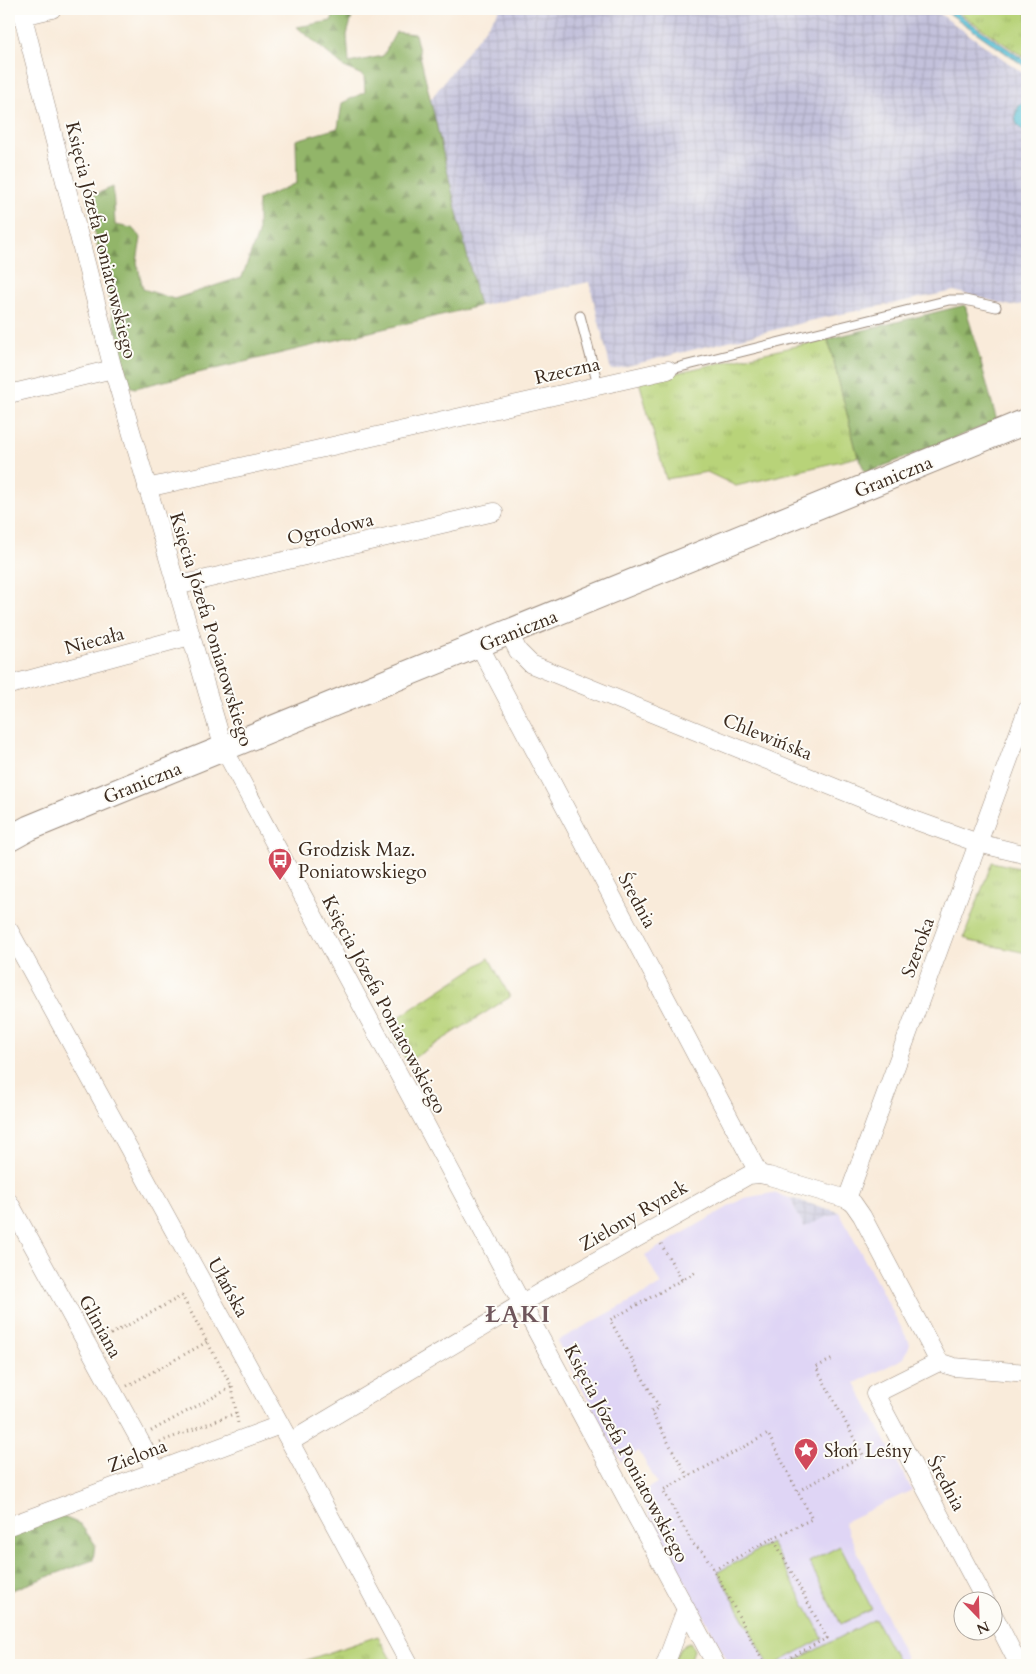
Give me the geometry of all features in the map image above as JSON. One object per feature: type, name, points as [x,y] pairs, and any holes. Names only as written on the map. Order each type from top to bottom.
[{"type":"street","points":[[22,12],[52,9]]},
{"type":"street","name":"Księcia Józefa Poniatowskiego","points":[[22,12],[114,369],[224,749],[716,1665]]},
{"type":"street","points":[[9,394],[114,369]]},
{"type":"street","name":"Rzeczna","points":[[148,488],[668,370]]},
{"type":"street","name":"Graniczna","points":[[9,839],[89,803],[1027,421]]},
{"type":"street","name":"Ogrodowa","points":[[176,586],[494,512]]},
{"type":"street","name":"Chlewińska","points":[[509,633],[518,651],[531,664],[917,820],[978,843],[1027,855]]},
{"type":"street","name":"Niecała","points":[[9,685],[190,636]]},
{"type":"street","name":"Średnia","points":[[479,645],[759,1174]]},
{"type":"street","name":"Szeroka","points":[[847,1199],[1027,710]]},
{"type":"street","name":"Ułańska","points":[[9,930],[410,1665]]},
{"type":"street","points":[[759,1174],[853,1202],[938,1362],[954,1367],[1027,1373]]},
{"type":"street","name":"Zielony Rynek","points":[[290,1442],[522,1303],[742,1178],[759,1174]]},
{"type":"street","name":"Gliniana","points":[[9,1202],[156,1470]]},
{"type":"street","name":"Średnia","points":[[938,1362],[875,1394],[981,1592]]},
{"type":"street","name":"Zielona","points":[[9,1526],[280,1424]]},
{"type":"street","points":[[666,1665],[686,1608]]},
{"type":"street","points":[[1004,1635],[1020,1665]]},
{"type":"lane","name":"Rzeczna","points":[[668,370],[949,300],[980,302],[996,307]]},
{"type":"lane","points":[[580,316],[598,385]]},
{"type":"path","points":[[662,1244],[682,1280]]},
{"type":"path","points":[[688,1477],[651,1412],[659,1407],[610,1320],[696,1272]]},
{"type":"path","points":[[88,1346],[182,1296],[232,1388],[239,1439]]},
{"type":"path","points":[[114,1392],[208,1342]]},
{"type":"path","points":[[798,1491],[863,1455],[816,1367],[834,1359]]},
{"type":"path","points":[[142,1443],[232,1388]]},
{"type":"path","points":[[142,1443],[236,1413]]},
{"type":"path","points":[[714,1570],[812,1519],[768,1434],[663,1490],[693,1544],[704,1553],[714,1570],[764,1665]]},
{"type":"path","points":[[773,1538],[827,1638],[776,1665]]},
{"type":"shaded area","points":[[500,9],[933,9],[1027,76],[1027,303],[1012,306],[954,291],[822,318],[611,370],[589,282],[479,306],[430,100]]},
{"type":"shaded area","points":[[773,1193],[790,1198],[804,1226],[839,1212],[910,1344],[904,1358],[855,1383],[912,1490],[844,1522],[909,1665],[730,1665],[638,1494],[657,1483],[639,1451],[621,1462],[557,1341],[661,1285],[645,1255],[744,1198]]},
{"type":"shaded area","points":[[790,1198],[839,1212],[804,1227]]},
{"type":"green space","points":[[336,9],[354,9],[347,35],[349,63],[383,56],[396,32],[415,34],[479,306],[135,388],[128,386],[87,198],[113,187],[115,225],[132,228],[141,238],[137,262],[143,289],[174,299],[242,277],[258,234],[258,200],[297,183],[296,140],[338,128],[342,103],[365,92],[364,76],[344,67],[297,27],[331,21]]},
{"type":"green space","points":[[954,9],[1027,9],[1027,60],[1022,56]]},
{"type":"green space","points":[[965,305],[997,421],[866,473],[858,457],[828,339]]},
{"type":"green space","points":[[828,339],[858,457],[736,486],[707,472],[666,479],[639,381]]},
{"type":"green space","points":[[992,862],[1027,870],[1027,953],[970,941],[964,937]]},
{"type":"green space","points":[[489,958],[510,997],[407,1062],[387,1025]]},
{"type":"green space","points":[[61,1516],[80,1524],[95,1544],[93,1560],[9,1591],[9,1536]]},
{"type":"green space","points":[[771,1543],[823,1638],[774,1665],[769,1665],[718,1572]]},
{"type":"green space","points":[[840,1546],[872,1609],[841,1624],[809,1562]]},
{"type":"green space","points":[[875,1619],[900,1665],[787,1665]]},
{"type":"green space","points":[[378,1636],[394,1665],[294,1665],[304,1661]]},
{"type":"green space","points":[[690,1643],[694,1650],[689,1665],[673,1665],[681,1648]]},
{"type":"water","points":[[943,9],[951,9],[1027,62],[1027,68]]},
{"type":"water","points":[[1027,100],[1027,133],[1018,126],[1015,116],[1018,107]]},
{"type":"place","name":"Grodzisk Maz. Poniatowskiego","points":[[280,881]]},
{"type":"place","name":"Słoń Leśny","points":[[806,1471]]},
{"type":"district","name":"ŁĄKI","points":[[518,1314]]}]
